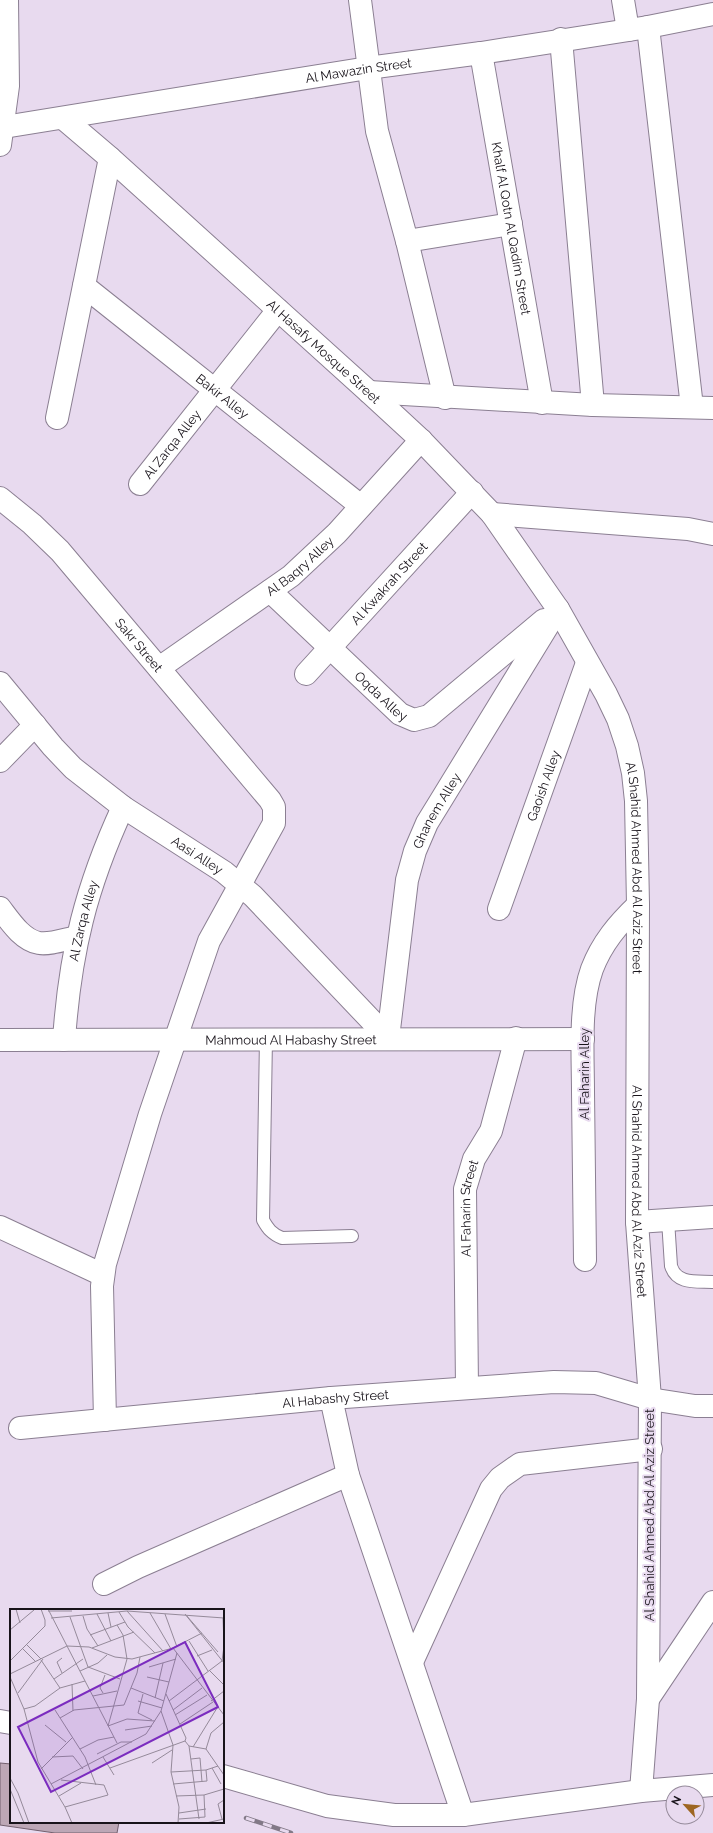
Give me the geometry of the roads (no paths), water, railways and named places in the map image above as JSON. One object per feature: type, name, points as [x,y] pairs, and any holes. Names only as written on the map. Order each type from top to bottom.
[{"type":"street","points":[[2,136],[7,0]]},
{"type":"street","points":[[360,0],[377,131],[407,241],[445,398]]},
{"type":"street","points":[[369,392],[542,403],[703,407],[638,28],[623,0]]},
{"type":"street","name":"Al Mawazin Street","points":[[2,136],[63,118],[368,68],[481,53],[561,39],[638,28],[713,14]]},
{"type":"street","points":[[561,39],[594,405]]},
{"type":"street","name":"Khalf Al Qotn Al Qadim Street","points":[[481,53],[542,403]]},
{"type":"street","name":"Al Hasafy Mosque Street","points":[[63,118],[110,158],[421,440],[492,514],[558,609]]},
{"type":"street","points":[[57,418],[110,158]]},
{"type":"street","points":[[407,241],[511,224]]},
{"type":"street","name":"Bakir Alley","points":[[84,286],[360,506]]},
{"type":"street","name":"Al Zarqa Alley","points":[[140,484],[278,310]]},
{"type":"street","name":"Al Baqry Alley","points":[[159,668],[270,591],[311,558],[421,440]]},
{"type":"street","name":"Al Kwakrah Street","points":[[306,674],[472,492]]},
{"type":"street","name":"Sakr Street","points":[[0,498],[32,524],[60,551],[270,800],[274,807],[274,823],[239,885]]},
{"type":"street","points":[[492,514],[688,529],[713,534]]},
{"type":"street","name":"Oqda Alley","points":[[270,591],[329,648],[406,718],[422,719],[429,716],[558,609]]},
{"type":"street","name":"Al Shahid Ahmed Abd Al Aziz Street","points":[[558,609],[587,663],[606,694],[618,719],[627,746],[633,773],[636,801],[638,905],[637,1222],[650,1399],[651,1449],[648,1699],[642,1792]]},
{"type":"street","name":"Ghanem Alley","points":[[388,1038],[407,880],[415,851],[427,823],[558,609]]},
{"type":"street","name":"Gaoish Alley","points":[[499,909],[587,663]]},
{"type":"street","name":"Aasi Alley","points":[[0,683],[73,768],[123,807],[224,872],[253,896],[388,1038]]},
{"type":"street","points":[[0,761],[35,725]]},
{"type":"street","name":"Al Zarqa Alley","points":[[64,1040],[66,1000],[77,937],[92,882],[106,844],[123,807]]},
{"type":"street","points":[[105,1420],[103,1276],[150,1114],[175,1040],[210,942],[239,885]]},
{"type":"street","name":"Al Faharin Alley","points":[[585,1260],[583,1038],[586,996],[592,970],[603,945],[618,924],[638,905]]},
{"type":"street","points":[[0,908],[18,931],[30,940],[40,944],[77,937]]},
{"type":"street","name":"Al Faharin Street","points":[[467,1388],[465,1189],[474,1159],[491,1131],[516,1038]]},
{"type":"street","name":"Mahmoud Al Habashy Street","points":[[0,1040],[583,1038]]},
{"type":"street","points":[[637,1222],[713,1216]]},
{"type":"street","points":[[0,1227],[103,1276]]},
{"type":"street","name":"Al Habashy Street","points":[[20,1428],[331,1398],[554,1382],[596,1383],[650,1399],[695,1406],[713,1406]]},
{"type":"street","points":[[331,1398],[348,1475],[463,1815]]},
{"type":"street","points":[[412,1662],[491,1489],[500,1478],[520,1464],[651,1449]]},
{"type":"street","points":[[104,1584],[138,1567],[348,1475]]},
{"type":"street","points":[[648,1699],[713,1602]]},
{"type":"street","points":[[0,1721],[10,1723]]},
{"type":"street","points":[[224,1776],[327,1806],[394,1815],[463,1815],[642,1792],[713,1785]]},
{"type":"lane","points":[[266,1038],[263,1220],[274,1235],[282,1238],[352,1236]]},
{"type":"lane","points":[[668,1220],[671,1266],[674,1273],[679,1279],[686,1281],[713,1282]]},
{"type":"railway","points":[[246,1818],[291,1833]]}]
